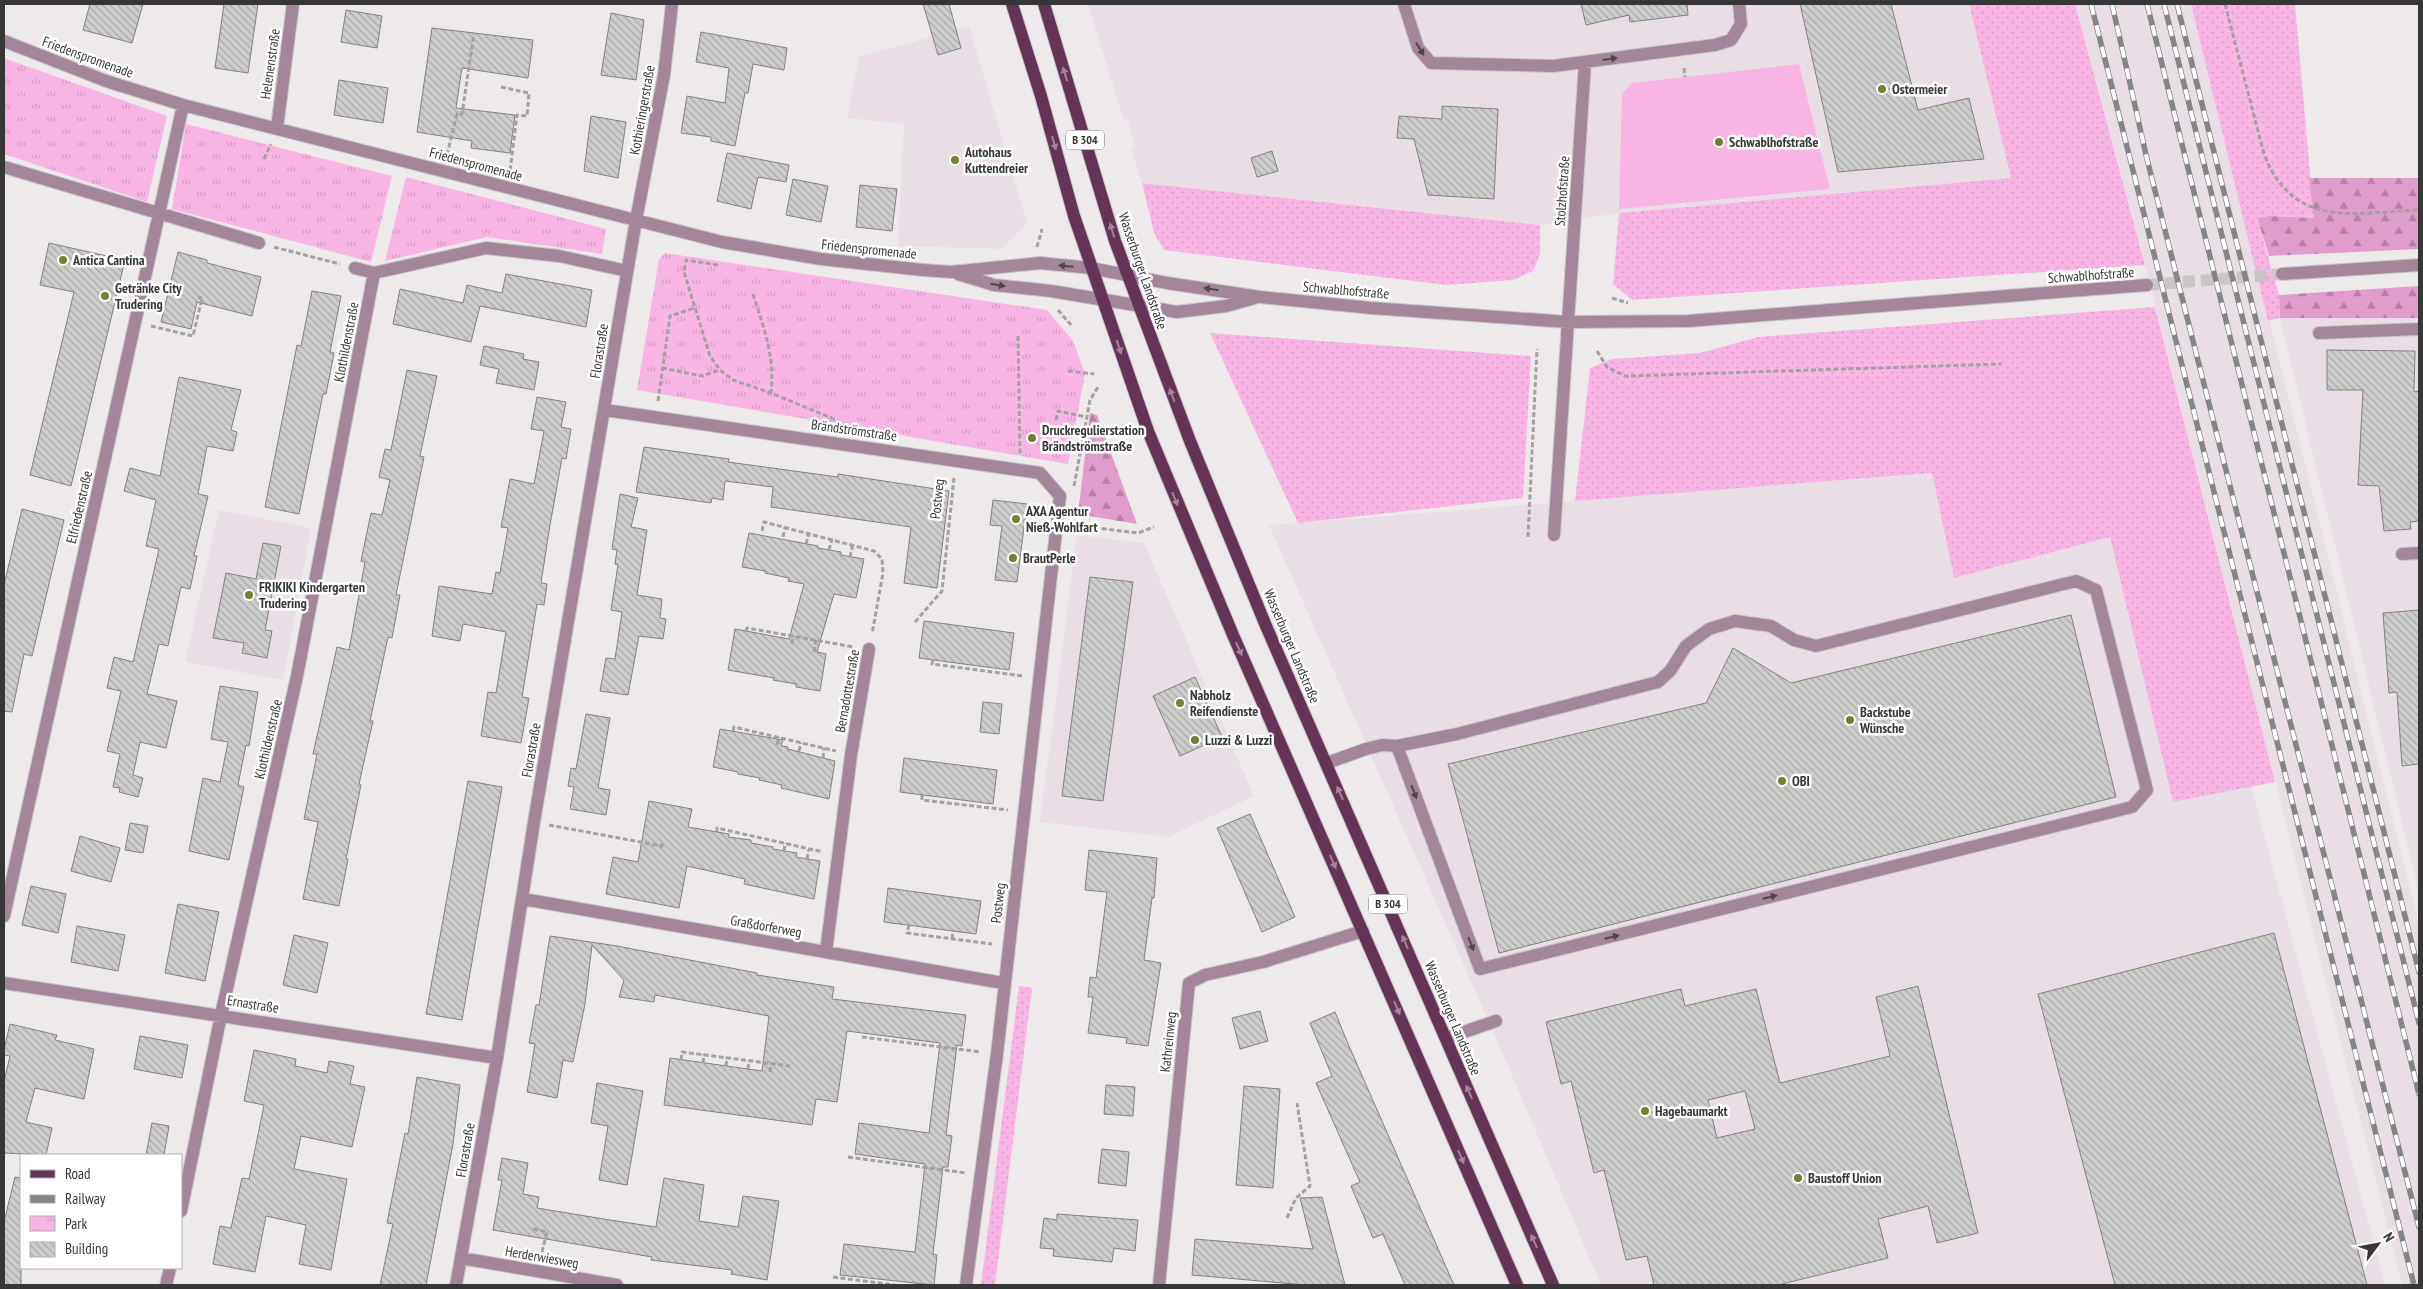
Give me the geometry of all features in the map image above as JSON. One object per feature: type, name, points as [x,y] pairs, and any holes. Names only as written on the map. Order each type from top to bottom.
[{"type":"main road","name":"B 304","points":[[1012,4],[1042,96],[1074,216],[1148,431],[1190,534],[1517,1285]]},
{"type":"main road","name":"Wasserburger Landstraße","points":[[1044,4],[1115,241],[1139,308],[1227,531],[1553,1285]]},
{"type":"street","name":"Helenenstraße","points":[[277,128],[293,4]]},
{"type":"street","name":"Kothieringerstraße","points":[[636,220],[664,74],[672,4]]},
{"type":"street","points":[[1404,4],[1418,48],[1431,63],[1553,66],[1715,46],[1731,40],[1741,24],[1739,4]]},
{"type":"street","name":"Friedenspromenade","points":[[4,41],[106,81],[183,105],[722,242],[812,258],[951,272],[994,285],[1051,292],[1139,308]]},
{"type":"street","name":"Stolzhofstraße","points":[[1554,535],[1585,63]]},
{"type":"street","name":"Elfriedenstraße","points":[[4,916],[183,105]]},
{"type":"street","points":[[4,167],[259,243]]},
{"type":"street","name":"Florastraße","points":[[456,1285],[497,1058],[534,822],[636,220]]},
{"type":"street","points":[[356,268],[374,273],[486,248],[559,256],[627,271]]},
{"type":"street","name":"Friedenspromenade","points":[[951,272],[1040,263],[1092,268],[1128,276]]},
{"type":"street","points":[[2282,274],[2419,265]]},
{"type":"street","name":"Klothildenstraße","points":[[182,1206],[221,1015],[297,676],[374,273]]},
{"type":"street","name":"Schwablhofstraße","points":[[1128,276],[1260,297],[1371,308],[1568,322],[1688,321],[2147,286]]},
{"type":"street","name":"Schwablhofstraße","points":[[1139,308],[1177,312],[1226,306],[1260,297]]},
{"type":"street","points":[[2319,333],[2419,329]]},
{"type":"street","name":"Brändströmstraße","points":[[605,410],[1040,473],[1060,496],[1057,524]]},
{"type":"street","name":"Postweg","points":[[966,1285],[997,1054],[1057,524]]},
{"type":"street","points":[[2402,554],[2419,553]]},
{"type":"street","points":[[1327,763],[1366,748],[1382,745],[1397,746],[1457,734],[1658,682],[1670,671],[1686,646],[1709,629],[1736,622],[1771,626],[1794,640],[1816,646],[2076,581],[2096,590],[2147,790],[2132,807],[1480,970],[1397,746]]},
{"type":"street","name":"Bernadottestraße","points":[[826,952],[851,755],[869,649]]},
{"type":"street","name":"Graßdorferweg","points":[[523,899],[1004,983]]},
{"type":"street","name":"Kathreinweg","points":[[1159,1285],[1189,983],[1205,975],[1263,962],[1363,931]]},
{"type":"street","name":"Ernastraße","points":[[4,983],[497,1058]]},
{"type":"street","points":[[1446,1038],[1496,1021]]},
{"type":"street","name":"Herderwiesweg","points":[[461,1258],[617,1285]]},
{"type":"street","points":[[166,1285],[170,1269]]},
{"type":"path","points":[[2224,4],[2264,154],[2270,170],[2289,195],[2302,204],[2336,213],[2419,210]]},
{"type":"path","points":[[447,156],[458,114],[462,114],[474,32]]},
{"type":"path","points":[[1684,68],[1685,77]]},
{"type":"path","points":[[501,87],[529,93],[527,116],[517,115],[510,171]]},
{"type":"path","points":[[259,243],[356,268]]},
{"type":"path","points":[[718,265],[686,260],[684,272],[710,356],[720,370],[733,380],[771,392],[862,432],[862,446]]},
{"type":"path","points":[[753,294],[772,354],[771,392]]},
{"type":"path","points":[[136,323],[194,336],[195,319],[202,298],[198,297]]},
{"type":"path","points":[[656,417],[670,316],[695,308]]},
{"type":"path","points":[[1018,336],[1020,470]]},
{"type":"path","points":[[1528,537],[1537,349]]},
{"type":"path","points":[[1597,350],[1607,367],[1625,376],[2001,364]]},
{"type":"path","points":[[662,368],[702,376],[720,370]]},
{"type":"path","points":[[1068,371],[1094,374]]},
{"type":"path","points":[[1073,490],[1090,400],[1098,387]]},
{"type":"path","points":[[1056,420],[1058,411],[1087,417]]},
{"type":"path","name":"Postweg","points":[[915,622],[942,591],[956,460]]},
{"type":"path","name":"Bernadottestraße","points":[[762,531],[764,522],[853,544],[874,551],[882,559],[884,573],[869,649]]},
{"type":"path","points":[[1057,524],[1138,533],[1154,527]]},
{"type":"path","points":[[783,537],[785,528]]},
{"type":"path","points":[[806,544],[809,533]]},
{"type":"path","points":[[828,550],[832,539]]},
{"type":"path","points":[[850,557],[853,544]]},
{"type":"path","points":[[746,631],[747,628],[869,649]]},
{"type":"path","points":[[769,638],[770,632]]},
{"type":"path","points":[[792,644],[793,636]]},
{"type":"path","points":[[814,652],[816,640]]},
{"type":"path","points":[[933,660],[932,664],[984,669],[1039,678]]},
{"type":"path","points":[[733,731],[734,727],[851,755]]},
{"type":"path","points":[[755,738],[756,732]]},
{"type":"path","points":[[777,745],[779,737]]},
{"type":"path","points":[[799,751],[801,743]]},
{"type":"path","points":[[823,758],[824,748]]},
{"type":"path","points":[[922,795],[922,800],[969,803],[1024,812]]},
{"type":"path","points":[[534,822],[662,846],[662,841]]},
{"type":"path","points":[[717,832],[717,828],[838,855]]},
{"type":"path","points":[[740,833],[740,839]]},
{"type":"path","points":[[762,844],[763,838]]},
{"type":"path","points":[[784,851],[785,843]]},
{"type":"path","points":[[807,859],[809,849]]},
{"type":"path","points":[[908,925],[907,933],[1008,946]]},
{"type":"path","points":[[952,939],[953,931]]},
{"type":"path","points":[[862,1037],[997,1054]]},
{"type":"path","points":[[681,1060],[682,1052],[790,1066]]},
{"type":"path","points":[[703,1063],[704,1054]]},
{"type":"path","points":[[726,1066],[727,1057]]},
{"type":"path","points":[[748,1069],[749,1060]]},
{"type":"path","points":[[770,1072],[771,1063]]},
{"type":"path","points":[[1287,1218],[1296,1198],[1310,1186],[1297,1103]]},
{"type":"path","points":[[848,1157],[980,1174]]},
{"type":"path","points":[[533,1229],[547,1232],[538,1272]]},
{"type":"path","points":[[833,1277],[895,1285]]},
{"type":"shaded area","points":[[1088,4],[1969,4],[2011,178],[1619,213],[1540,225],[1142,183],[1131,148],[1135,147],[1127,118],[1123,118]]},
{"type":"shaded area","points":[[2075,4],[2191,4],[2419,925],[2419,1285],[2402,1285],[2136,229]]},
{"type":"shaded area","points":[[969,26],[1027,223],[1002,249],[898,246],[904,124],[847,118],[859,57]]},
{"type":"shaded area","points":[[2280,318],[2419,318],[2419,893]]},
{"type":"shaded area","points":[[1933,473],[1954,578],[2110,537],[2173,802],[2251,786],[2385,1285],[1601,1285],[1496,1038],[1269,525]]},
{"type":"shaded area","name":"FRIKIKI Kindergarten Trudering","points":[[219,510],[311,528],[283,680],[185,662]]},
{"type":"shaded area","points":[[1077,535],[1144,543],[1254,796],[1168,837],[1040,822]]},
{"type":"green space","points":[[1969,4],[2075,4],[2145,265],[1632,300],[1613,284],[1619,213],[2011,178]]},
{"type":"green space","points":[[2191,4],[2295,4],[2314,218],[2269,216],[2257,218],[2279,295],[2280,318],[2268,321]]},
{"type":"green space","points":[[4,58],[167,116],[147,202],[4,154]]},
{"type":"green space","name":"Schwablhofstraße","points":[[1799,64],[1830,189],[1619,209],[1622,94],[1632,83]]},
{"type":"green space","points":[[186,124],[392,176],[371,262],[172,209]]},
{"type":"green space","points":[[406,177],[606,229],[602,254],[487,237],[385,261]]},
{"type":"green space","points":[[2309,178],[2419,178],[2419,249],[2269,256],[2257,218],[2269,216],[2314,218]]},
{"type":"green space","points":[[1142,183],[1540,225],[1540,254],[1533,271],[1513,280],[1446,285],[1164,250],[1154,233]]},
{"type":"green space","points":[[665,253],[1047,310],[1073,341],[1085,374],[1068,464],[637,390],[659,259]]},
{"type":"green space","points":[[2419,286],[2419,318],[2280,318],[2279,295]]},
{"type":"green space","points":[[2155,307],[2275,782],[2173,802],[2110,537],[1954,578],[1932,473],[1575,501],[1590,368],[1612,359],[1700,353],[1758,337]]},
{"type":"green space","points":[[1210,333],[1531,356],[1523,498],[1298,523]]},
{"type":"green space","points":[[1090,413],[1097,415],[1137,524],[1078,514]]},
{"type":"green space","points":[[1019,986],[1032,988],[995,1285],[981,1285]]},
{"type":"building","points":[[90,4],[143,4],[132,43],[83,30]]},
{"type":"building","points":[[224,4],[258,4],[248,73],[215,68]]},
{"type":"building","points":[[923,4],[949,4],[961,48],[938,55]]},
{"type":"building","points":[[1581,4],[1687,4],[1688,15],[1630,22],[1629,15],[1586,25]]},
{"type":"building","points":[[1800,4],[1891,4],[1918,110],[1969,98],[1984,159],[1838,172]]},
{"type":"building","points":[[346,10],[382,16],[377,48],[341,42]]},
{"type":"building","points":[[611,13],[644,20],[636,80],[601,75]]},
{"type":"building","points":[[432,28],[533,40],[528,78],[462,68],[456,108],[515,115],[510,153],[471,148],[472,141],[417,132]]},
{"type":"building","points":[[701,32],[787,48],[784,70],[753,64],[748,93],[745,93],[735,146],[711,141],[711,137],[681,133],[687,96],[725,103],[729,68],[696,62]]},
{"type":"building","points":[[339,80],[388,88],[383,123],[334,115]]},
{"type":"building","points":[[1442,106],[1498,109],[1494,199],[1428,195],[1414,139],[1397,138],[1399,116],[1442,119]]},
{"type":"building","points":[[591,116],[626,122],[618,178],[584,171]]},
{"type":"building","points":[[1272,151],[1278,171],[1257,177],[1251,158]]},
{"type":"building","points":[[727,153],[789,165],[786,182],[758,177],[751,209],[717,201]]},
{"type":"building","points":[[793,179],[828,186],[821,222],[786,215]]},
{"type":"building","points":[[860,185],[897,189],[892,231],[856,227]]},
{"type":"building","points":[[49,243],[125,260],[71,486],[30,475],[74,292],[40,285]]},
{"type":"building","points":[[178,252],[207,260],[207,263],[261,277],[252,316],[197,302],[191,329],[161,322]]},
{"type":"building","points":[[506,274],[592,290],[586,327],[480,306],[471,342],[393,324],[400,289],[463,303],[467,285],[502,293]]},
{"type":"building","points":[[312,291],[341,296],[330,352],[334,353],[326,394],[323,394],[299,514],[265,507],[297,345],[301,346]]},
{"type":"building","points":[[484,346],[524,354],[523,359],[539,362],[534,390],[496,383],[499,369],[480,365]]},
{"type":"building","points":[[2327,350],[2415,351],[2414,392],[2419,391],[2419,521],[2410,522],[2411,529],[2384,531],[2379,486],[2358,485],[2363,390],[2327,390]]},
{"type":"building","points":[[407,370],[437,376],[420,456],[424,457],[396,595],[400,595],[392,638],[388,637],[370,721],[373,721],[359,784],[361,785],[346,859],[348,859],[339,906],[303,899],[318,822],[304,819],[317,754],[313,754],[337,647],[349,650],[365,562],[361,561],[371,513],[382,515],[390,480],[379,477],[385,449],[391,450]]},
{"type":"building","points":[[179,377],[241,390],[231,430],[237,432],[233,451],[207,446],[198,494],[208,496],[194,556],[197,556],[190,589],[181,587],[168,646],[159,644],[147,694],[177,701],[166,748],[140,742],[133,775],[143,778],[138,797],[119,792],[120,788],[113,787],[120,754],[107,751],[121,691],[107,688],[114,657],[133,662],[159,549],[146,546],[156,500],[124,491],[130,468],[160,476]]},
{"type":"building","points":[[537,397],[566,402],[561,427],[571,429],[566,459],[562,458],[541,583],[547,584],[544,605],[537,604],[522,697],[529,698],[521,743],[481,736],[488,692],[496,693],[506,632],[463,624],[460,641],[432,636],[439,586],[492,594],[496,572],[500,573],[508,528],[501,527],[510,479],[534,484],[544,431],[531,429]]},
{"type":"building","points":[[644,447],[729,459],[728,462],[838,477],[838,474],[949,491],[937,588],[904,583],[911,527],[771,507],[773,487],[725,481],[723,500],[712,498],[711,503],[636,492]]},
{"type":"building","points":[[620,494],[638,498],[631,527],[647,530],[637,595],[662,599],[660,618],[666,619],[663,639],[639,636],[628,695],[600,691],[606,658],[615,659],[622,612],[611,610],[618,565],[615,564],[617,550],[612,549]]},
{"type":"building","points":[[993,500],[1027,504],[1017,582],[995,580],[1002,526],[990,525]]},
{"type":"building","points":[[22,509],[64,520],[32,656],[24,654],[12,712],[4,711],[4,585]]},
{"type":"building","points":[[749,533],[818,546],[818,548],[841,552],[841,555],[864,559],[856,598],[834,594],[817,652],[826,654],[820,691],[796,687],[796,684],[773,680],[774,678],[728,670],[735,629],[789,639],[804,584],[788,581],[789,578],[765,573],[765,571],[742,567]]},
{"type":"building","points":[[263,543],[281,546],[265,630],[272,631],[267,658],[242,653],[244,643],[213,638],[226,573],[256,579]]},
{"type":"building","points":[[1090,577],[1133,582],[1103,801],[1062,796]]},
{"type":"building","points":[[2419,610],[2419,764],[2402,766],[2397,692],[2389,693],[2383,613]]},
{"type":"building","name":"OBI","points":[[2071,615],[2116,797],[1499,953],[1448,764],[1706,703],[1733,648],[1791,683]]},
{"type":"building","points":[[924,621],[1014,633],[1009,670],[919,658]]},
{"type":"building","points":[[1195,677],[1222,737],[1180,756],[1153,696]]},
{"type":"building","points":[[220,686],[258,692],[249,746],[246,745],[238,785],[244,787],[229,860],[189,851],[203,778],[220,782],[228,742],[211,739]]},
{"type":"building","points":[[983,702],[1002,704],[999,734],[980,732]]},
{"type":"building","points":[[586,714],[610,718],[598,788],[610,790],[606,815],[570,809],[574,787],[568,786],[571,768],[576,769]]},
{"type":"building","points":[[720,729],[783,740],[781,746],[788,747],[788,749],[835,761],[829,799],[781,788],[782,785],[759,780],[760,778],[713,767]]},
{"type":"building","points":[[904,758],[997,770],[993,804],[900,792]]},
{"type":"building","points":[[468,781],[502,787],[462,1020],[426,1014]]},
{"type":"building","points":[[649,801],[692,809],[688,827],[729,834],[728,837],[751,840],[751,843],[797,853],[796,857],[820,861],[814,899],[744,884],[745,879],[687,866],[679,908],[606,894],[613,857],[638,862]]},
{"type":"building","points":[[1250,814],[1295,917],[1262,932],[1217,828]]},
{"type":"building","points":[[130,823],[148,826],[143,853],[125,850]]},
{"type":"building","points":[[80,836],[120,848],[111,882],[71,871]]},
{"type":"building","points":[[1089,850],[1157,858],[1154,898],[1152,898],[1144,960],[1161,963],[1148,1046],[1126,1043],[1127,1038],[1088,1033],[1093,997],[1088,997],[1090,977],[1096,978],[1107,892],[1085,890]]},
{"type":"building","points":[[31,886],[66,894],[58,933],[22,925]]},
{"type":"building","points":[[888,888],[981,901],[976,934],[884,922]]},
{"type":"building","points":[[178,904],[219,912],[205,981],[165,973]]},
{"type":"building","points":[[77,926],[125,935],[118,971],[71,962]]},
{"type":"building","points":[[2274,933],[2367,1285],[2115,1285],[2038,994]]},
{"type":"building","points":[[294,935],[328,943],[317,993],[283,985]]},
{"type":"building","points":[[550,936],[617,946],[757,973],[757,975],[834,987],[832,999],[966,1015],[962,1046],[957,1045],[946,1135],[952,1136],[948,1167],[943,1167],[933,1254],[937,1255],[934,1285],[840,1275],[844,1244],[915,1252],[925,1164],[855,1154],[859,1123],[929,1133],[940,1043],[847,1031],[837,1102],[816,1099],[812,1125],[664,1105],[670,1058],[762,1071],[769,1016],[655,995],[654,1002],[619,997],[624,980],[592,945],[585,1004],[573,1062],[563,1060],[557,1098],[527,1092],[535,1044],[529,1043],[536,1005],[539,1005]]},
{"type":"building","points":[[1918,986],[1978,1233],[1937,1243],[1928,1206],[1878,1219],[1888,1258],[1778,1285],[1654,1285],[1647,1256],[1626,1260],[1604,1170],[1594,1173],[1571,1081],[1561,1084],[1546,1022],[1681,989],[1685,1006],[1756,989],[1780,1083],[1890,1056],[1876,997]],"holes":[[[1745,1091],[1755,1129],[1717,1138],[1708,1100]]]},
{"type":"building","points":[[1260,1011],[1268,1041],[1240,1049],[1232,1018]]},
{"type":"building","points":[[1335,1012],[1454,1285],[1405,1285],[1383,1234],[1373,1238],[1351,1186],[1360,1182],[1316,1083],[1332,1076],[1310,1023]]},
{"type":"building","points":[[10,1024],[57,1035],[55,1040],[94,1049],[84,1099],[35,1088],[26,1122],[52,1128],[46,1154],[4,1153],[4,1082],[10,1056],[4,1055]]},
{"type":"building","points":[[140,1036],[188,1045],[182,1078],[134,1069]]},
{"type":"building","points":[[254,1050],[296,1059],[295,1066],[327,1073],[329,1061],[354,1066],[350,1084],[365,1087],[352,1147],[301,1136],[294,1169],[347,1179],[331,1270],[299,1264],[306,1225],[266,1216],[255,1272],[213,1264],[220,1226],[231,1228],[242,1178],[249,1179],[264,1105],[244,1101]]},
{"type":"building","points":[[417,1077],[460,1085],[453,1144],[426,1285],[380,1285],[393,1224],[387,1223],[405,1133],[408,1134]]},
{"type":"building","points":[[597,1083],[643,1091],[627,1185],[599,1180],[608,1126],[591,1123]]},
{"type":"building","points":[[1106,1085],[1135,1087],[1133,1116],[1104,1114]]},
{"type":"building","points":[[1244,1086],[1280,1089],[1273,1188],[1236,1185]]},
{"type":"building","points":[[152,1123],[169,1126],[164,1154],[146,1154]]},
{"type":"building","points":[[1102,1149],[1129,1152],[1126,1186],[1098,1183]]},
{"type":"building","points":[[502,1158],[528,1163],[523,1194],[539,1197],[537,1208],[610,1220],[656,1227],[664,1178],[704,1185],[699,1221],[738,1227],[743,1196],[779,1201],[767,1280],[731,1274],[732,1270],[651,1260],[652,1257],[493,1230],[502,1180],[498,1180]]},
{"type":"building","points":[[15,1177],[20,1178],[21,1285],[4,1285],[4,1222]]},
{"type":"building","points":[[1322,1197],[1345,1285],[1305,1285],[1192,1275],[1195,1239],[1313,1249],[1300,1198]]},
{"type":"building","points":[[1057,1214],[1138,1220],[1135,1251],[1114,1248],[1112,1262],[1053,1256],[1054,1249],[1040,1248],[1044,1218],[1057,1220]]},
{"type":"tunnel","points":[[2147,285],[2282,274]]},
{"type":"railway","points":[[2091,4],[2414,1285]]},
{"type":"railway","points":[[2112,4],[2147,159],[2419,1227]]},
{"type":"railway","points":[[2147,4],[2419,1094]]},
{"type":"railway","points":[[2164,4],[2419,1023]]},
{"type":"railway","points":[[2177,4],[2419,972]]},
{"type":"place","name":"Ostermeier","points":[[1882,89]]},
{"type":"place","name":"Schwablhofstraße","points":[[1719,142]]},
{"type":"place","name":"Autohaus Kuttendreier","points":[[955,160]]},
{"type":"place","name":"Antica Cantina","points":[[63,260]]},
{"type":"place","name":"Getränke City Trudering","points":[[105,296]]},
{"type":"place","name":"Druckregulierstation Brändströmstraße","points":[[1032,438]]},
{"type":"place","name":"AXA Agentur Nieß-Wohlfart","points":[[1016,519]]},
{"type":"place","name":"BrautPerle","points":[[1013,558]]},
{"type":"place","name":"FRIKIKI Kindergarten Trudering","points":[[249,595]]},
{"type":"place","name":"Nabholz Reifendienste","points":[[1180,703]]},
{"type":"place","name":"Backstube Wünsche","points":[[1850,720]]},
{"type":"place","name":"Luzzi & Luzzi","points":[[1195,740]]},
{"type":"place","name":"OBI","points":[[1782,781]]},
{"type":"place","name":"Hagebaumarkt","points":[[1645,1111]]},
{"type":"place","name":"Baustoff Union","points":[[1798,1178]]}]
